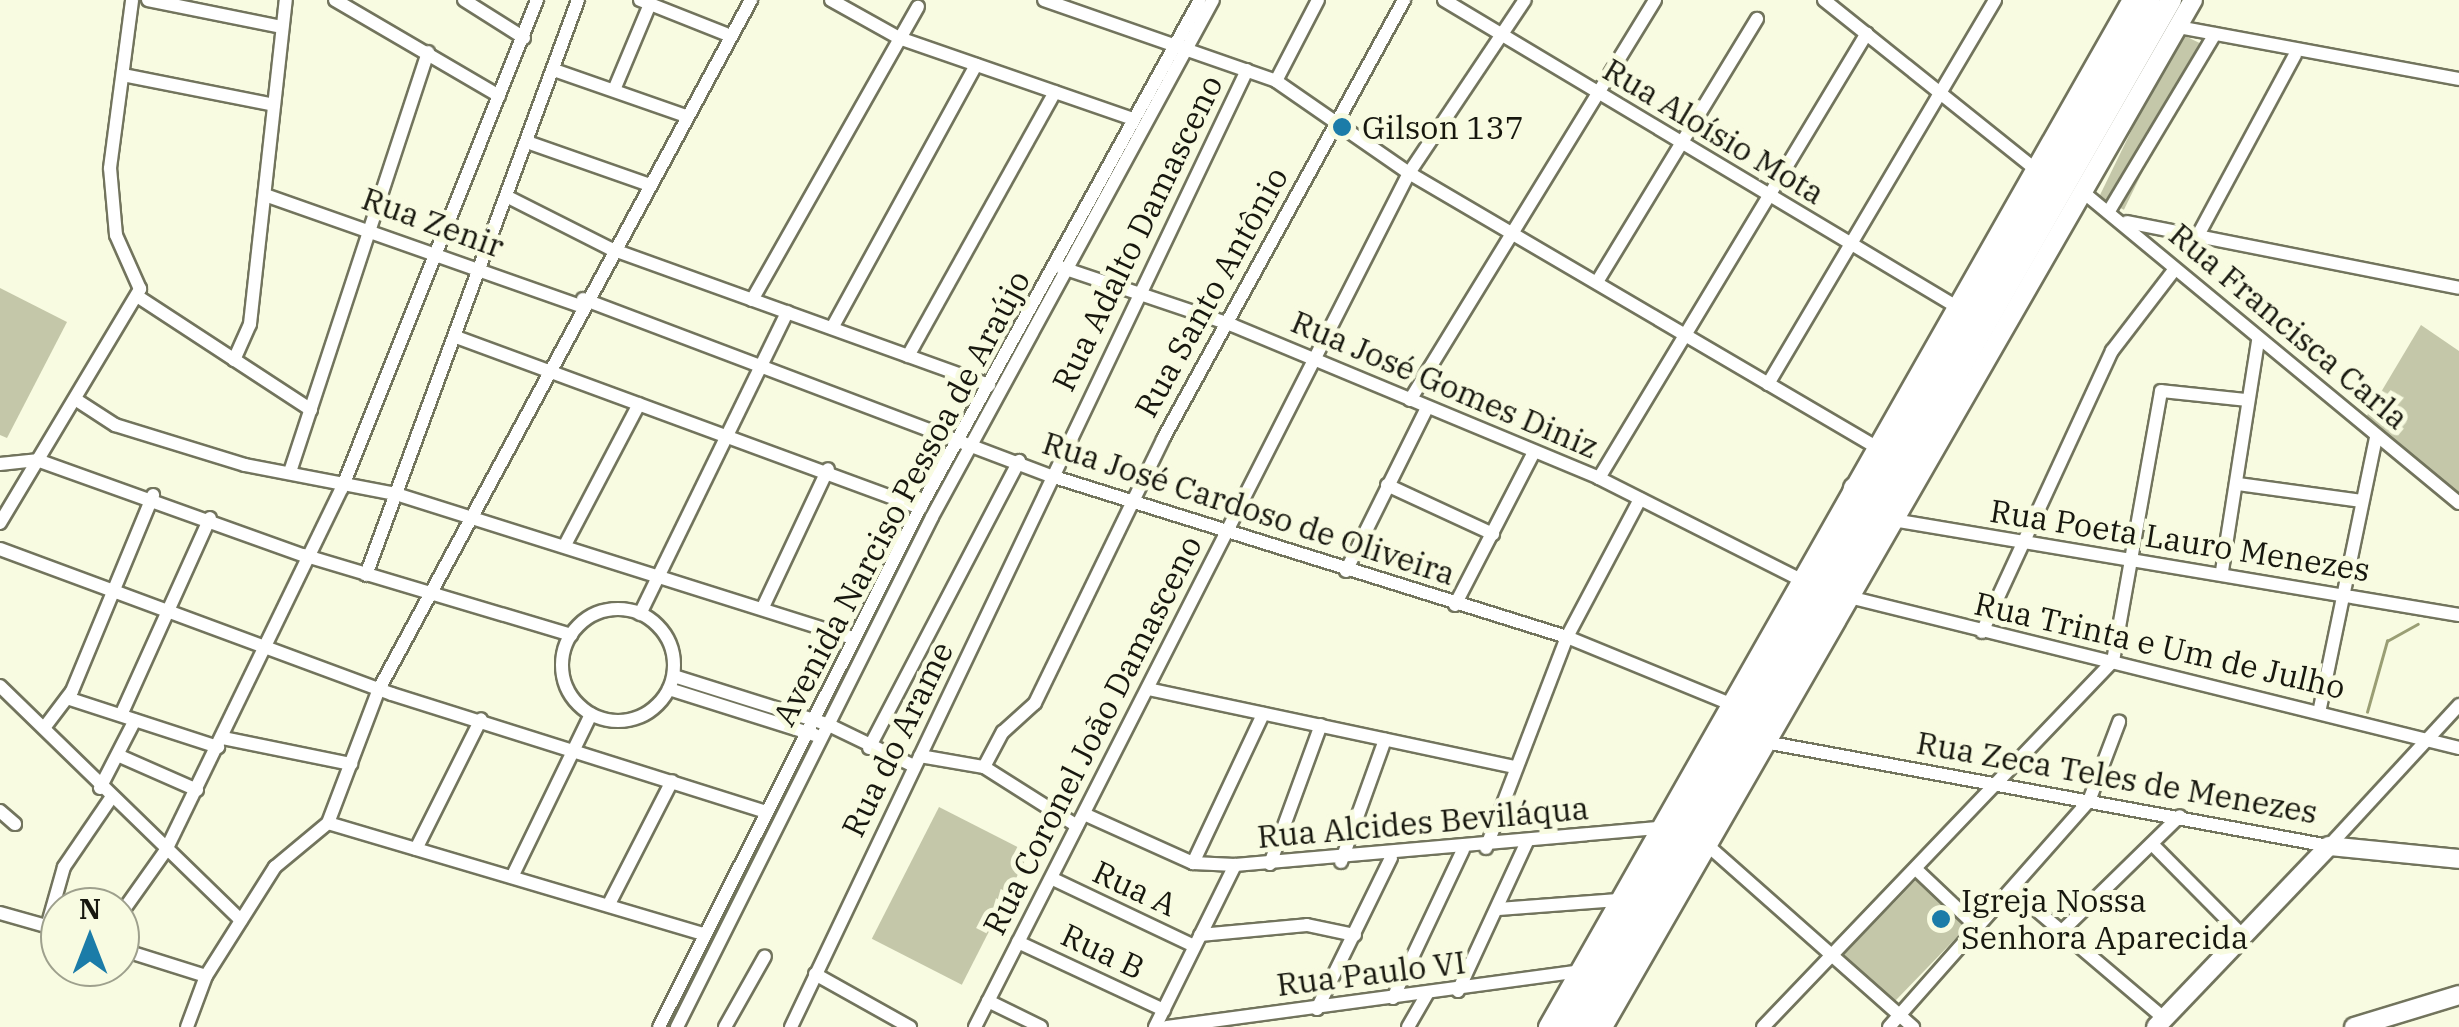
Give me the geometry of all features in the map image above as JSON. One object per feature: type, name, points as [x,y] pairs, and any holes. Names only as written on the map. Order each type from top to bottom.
[{"type":"highway","points":[[1566,1027],[1589,972],[1841,547],[2150,0]]},
{"type":"highway","points":[[1584,1027],[2171,0]]},
{"type":"highway","points":[[1897,513],[1916,452]]},
{"type":"highway","points":[[1841,547],[1854,488]]},
{"type":"main road","points":[[1548,1027],[1589,972],[1619,900],[1657,828],[2132,0]]},
{"type":"main road","points":[[1604,1027],[1705,843],[2193,0]]},
{"type":"main road","points":[[2160,1023],[2329,846]]},
{"type":"main road","name":"Rua Zeca Teles de Menezes","points":[[2329,846],[2459,858]]},
{"type":"main road","points":[[2354,1027],[2459,995]]},
{"type":"street","points":[[0,523],[137,296],[140,282],[116,235],[110,168],[132,0]]},
{"type":"street","points":[[148,0],[282,27]]},
{"type":"street","points":[[234,360],[250,324],[286,0]]},
{"type":"street","points":[[334,0],[499,96]]},
{"type":"street","points":[[140,887],[166,850],[197,790],[304,555],[342,488],[440,253],[537,0]]},
{"type":"street","points":[[366,575],[578,0]]},
{"type":"street","points":[[187,1027],[206,976],[275,867],[328,823],[379,689],[435,596],[582,302],[726,34],[751,0]]},
{"type":"street","points":[[830,0],[899,38],[1133,119]]},
{"type":"street","points":[[1044,0],[1276,81],[1409,173],[1876,448]]},
{"type":"street","name":"Avenida Narciso Pessoa de Araújo","points":[[677,1027],[967,437],[1180,47],[1200,0]]},
{"type":"street","name":"Avenida Narciso Pessoa de Araújo","points":[[660,1027],[768,812],[822,730],[852,638],[920,508],[967,437],[989,385],[1060,266],[1133,119],[1213,0]]},
{"type":"street","points":[[1276,81],[1318,0]]},
{"type":"street","name":"Rua Santo Antônio","points":[[984,767],[1002,732],[1035,704],[1132,503],[1232,325],[1335,120],[1404,0]]},
{"type":"street","name":"Rua Aloísio Mota","points":[[1444,0],[1767,198],[1956,307]]},
{"type":"street","name":"Rua Coronel João Damasceno","points":[[976,1027],[1409,173],[1526,0]]},
{"type":"street","points":[[1410,400],[1508,231],[1655,0]]},
{"type":"street","points":[[1824,0],[2034,168]]},
{"type":"street","points":[[1768,384],[1852,246],[1936,93],[1995,0]]},
{"type":"street","points":[[469,1],[524,38]]},
{"type":"street","points":[[614,90],[645,2],[726,34]]},
{"type":"street","points":[[752,300],[918,8]]},
{"type":"street","points":[[1597,282],[1756,19]]},
{"type":"street","points":[[2178,27],[2295,55],[2459,78]]},
{"type":"street","points":[[1599,478],[1868,33]]},
{"type":"street","points":[[2114,215],[2215,34]]},
{"type":"street","points":[[290,472],[374,228],[428,52]]},
{"type":"street","points":[[2196,237],[2295,55]]},
{"type":"street","points":[[832,328],[976,65]]},
{"type":"street","points":[[554,70],[683,114]]},
{"type":"street","name":"Rua Adalto Damasceno","points":[[1052,476],[1247,70]]},
{"type":"street","points":[[122,74],[274,105]]},
{"type":"street","points":[[908,356],[1056,92]]},
{"type":"street","points":[[526,142],[646,184]]},
{"type":"street","name":"Rua Francisca Carla","points":[[2084,192],[2144,232],[2175,269],[2376,438],[2459,502]]},
{"type":"street","name":"Rua Zenir","points":[[265,196],[374,228],[480,270],[582,302]]},
{"type":"street","points":[[508,197],[611,248],[989,385]]},
{"type":"street","points":[[2144,232],[2196,237],[2459,288]]},
{"type":"street","name":"Rua José Gomes Diniz","points":[[1060,266],[1232,325],[1533,454],[1599,478],[1802,581]]},
{"type":"street","points":[[1982,632],[2112,352],[2175,269]]},
{"type":"street","points":[[137,296],[311,410]]},
{"type":"street","name":"Rua José Cardoso de Oliveira","points":[[582,302],[967,437],[1052,476],[1224,534],[1567,637],[1730,704]]},
{"type":"street","points":[[640,614],[664,577],[768,365],[788,312]]},
{"type":"street","points":[[456,337],[828,469],[920,508]]},
{"type":"street","points":[[2222,571],[2258,340]]},
{"type":"street","points":[[1762,1027],[1835,961],[2113,661],[2128,558],[2161,391],[2247,400]]},
{"type":"street","points":[[75,398],[115,424],[342,488],[396,494],[764,605],[852,638]]},
{"type":"street","points":[[565,545],[639,404]]},
{"type":"street","points":[[1346,571],[1427,408]]},
{"type":"street","points":[[2320,708],[2376,438]]},
{"type":"street","points":[[1455,605],[1533,454]]},
{"type":"street","points":[[0,464],[37,460],[153,495],[304,555],[571,635]]},
{"type":"street","points":[[869,748],[1020,461]]},
{"type":"street","points":[[764,605],[828,469]]},
{"type":"street","name":"Rua do Arame","points":[[791,1027],[1052,476]]},
{"type":"street","points":[[2238,484],[2362,501]]},
{"type":"street","points":[[1386,485],[1493,534]]},
{"type":"street","points":[[44,728],[67,698],[153,495]]},
{"type":"street","points":[[1486,848],[1567,637],[1640,499]]},
{"type":"street","name":"Rua Poeta Lauro Menezes","points":[[1897,513],[2021,543],[2222,571],[2459,615]]},
{"type":"street","points":[[100,788],[122,756],[128,718],[210,518]]},
{"type":"street","points":[[0,549],[108,595],[379,689],[578,746],[768,812]]},
{"type":"street","name":"Rua Trinta e Um de Julho","points":[[1849,596],[1982,632],[2320,708],[2459,748]]},
{"type":"street","points":[[609,610],[640,614],[664,632],[672,682],[630,720],[591,714],[564,682],[571,635],[609,610]]},
{"type":"street","name":"Rua Alcides Beviláqua","points":[[672,682],[869,748],[917,761],[984,767],[1081,820],[1193,863],[1340,862],[1657,828]]},
{"type":"street","points":[[0,686],[100,788],[240,920]]},
{"type":"street","points":[[1148,689],[1514,767]]},
{"type":"street","points":[[67,698],[220,742],[350,764]]},
{"type":"street","points":[[2329,846],[2459,706]]},
{"type":"street","points":[[512,876],[591,714]]},
{"type":"street","points":[[1193,863],[1263,714]]},
{"type":"street","points":[[416,848],[481,718]]},
{"type":"street","points":[[1889,1027],[2014,891],[2089,801],[2120,722]]},
{"type":"street","points":[[1270,864],[1321,725]]},
{"type":"street","points":[[1340,862],[1385,740]]},
{"type":"street","name":"Rua Zeca Teles de Menezes","points":[[1765,742],[2329,846]]},
{"type":"street","points":[[122,756],[197,790]]},
{"type":"street","points":[[609,904],[672,780]]},
{"type":"street","points":[[61,887],[64,868],[112,798]]},
{"type":"street","points":[[0,811],[16,824]]},
{"type":"street","points":[[2064,930],[2180,816]]},
{"type":"street","points":[[328,823],[705,935]]},
{"type":"street","points":[[1458,990],[1527,842]]},
{"type":"street","points":[[1705,843],[1913,1027]]},
{"type":"street","points":[[2153,845],[2244,936]]},
{"type":"street","points":[[1393,998],[1464,850]]},
{"type":"street","points":[[1317,1009],[1391,858]]},
{"type":"street","points":[[1155,1027],[1235,865]]},
{"type":"street","points":[[1920,872],[1979,929]]},
{"type":"street","name":"Rua A","points":[[1053,879],[1197,940]]},
{"type":"street","points":[[2014,891],[2064,930],[2160,1023]]},
{"type":"street","points":[[1498,910],[1619,900]]},
{"type":"street","points":[[0,913],[40,925]]},
{"type":"street","points":[[1197,940],[1307,925],[1354,935]]},
{"type":"street","name":"Rua B","points":[[1018,942],[1164,1010]]},
{"type":"street","points":[[140,955],[206,976]]},
{"type":"street","points":[[725,1027],[765,956]]},
{"type":"street","name":"Rua Paulo VI","points":[[1167,1027],[1589,972]]},
{"type":"street","points":[[814,974],[910,1027]]},
{"type":"street","points":[[1408,1027],[1428,993]]},
{"type":"street","points":[[988,1001],[1041,1027]]},
{"type":"street","points":[[874,1027],[881,1010]]},
{"type":"green space","points":[[2179,33],[2204,45],[2124,210],[2099,197]]},
{"type":"green space","points":[[0,288],[67,322],[7,438],[0,435]]},
{"type":"green space","points":[[2421,325],[2459,351],[2459,492],[2362,424]]},
{"type":"green space","points":[[939,807],[1029,853],[962,985],[872,939]]},
{"type":"green space","points":[[1919,877],[1969,925],[1894,1003],[1844,955]]},
{"type":"waterway","points":[[2367,712],[2387,641],[2418,624]]},
{"type":"place","name":"Gilson 137","points":[[1342,127]]},
{"type":"place","name":"Igreja Nossa Senhora Aparecida","points":[[1941,919]]}]
